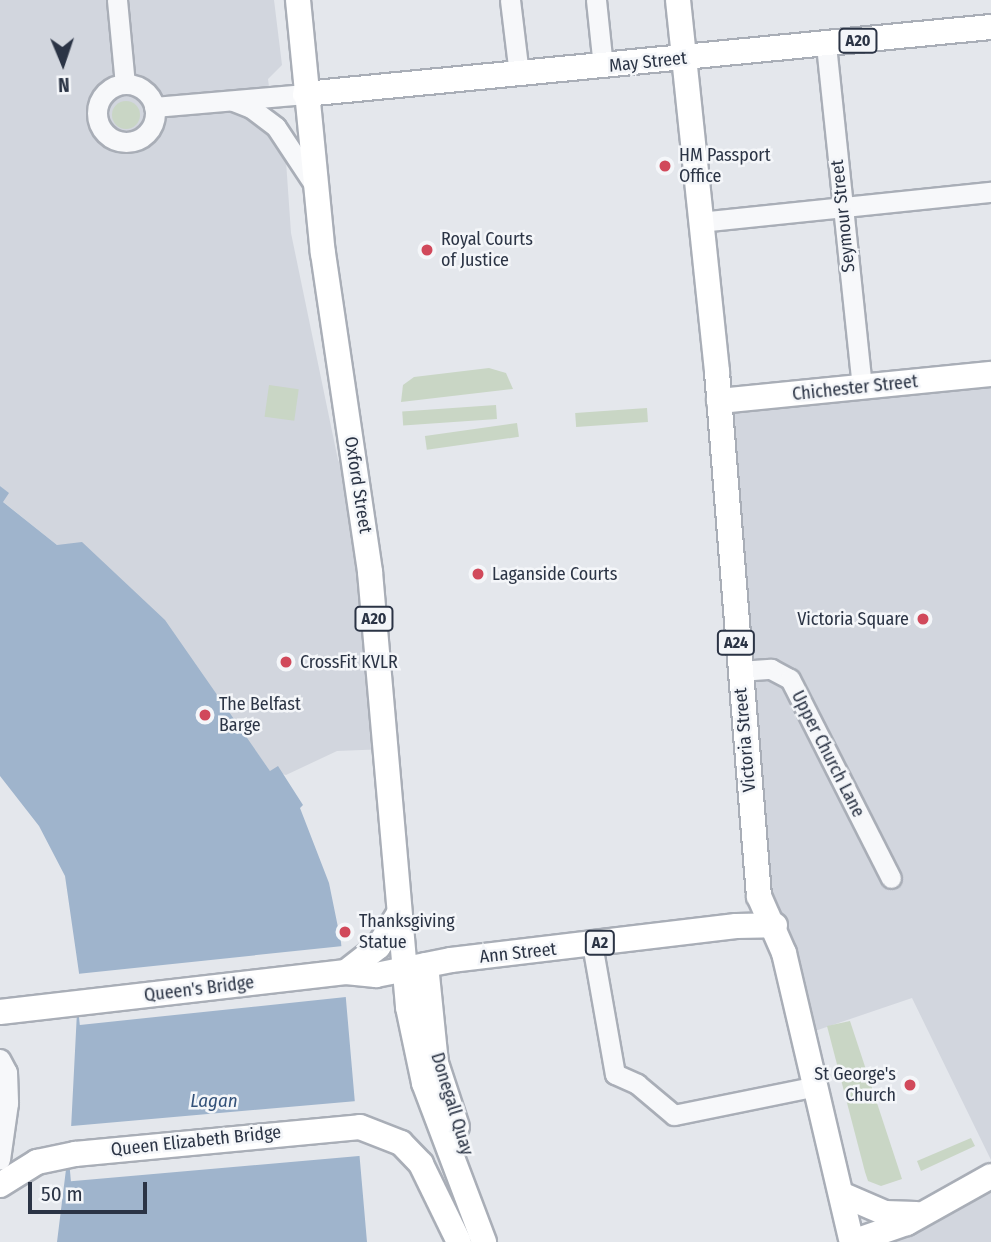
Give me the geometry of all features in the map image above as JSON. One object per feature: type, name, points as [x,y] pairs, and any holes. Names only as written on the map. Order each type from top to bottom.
[{"type":"main road","name":"Oxford Street","points":[[298,0],[315,186],[370,572],[399,915],[415,968]]},
{"type":"main road","name":"A24","points":[[678,0],[682,59]]},
{"type":"main road","name":"May Street","points":[[305,94],[991,27]]},
{"type":"main road","name":"Victoria Street","points":[[682,59],[719,401],[758,896],[775,925],[841,1194],[846,1239]]},
{"type":"main road","name":"Chichester Street","points":[[719,401],[991,374]]},
{"type":"main road","points":[[346,972],[378,947],[399,915]]},
{"type":"main road","name":"Ann Street","points":[[346,972],[368,976],[592,944],[775,925]]},
{"type":"main road","name":"Donegall Quay","points":[[415,968],[424,1083],[484,1242]]},
{"type":"main road","name":"Queen's Bridge","points":[[0,1012],[346,972]]},
{"type":"main road","name":"Queen Elizabeth Bridge","points":[[0,1185],[33,1164],[75,1154],[360,1127],[401,1143],[421,1164],[459,1242]]},
{"type":"main road","points":[[846,1239],[921,1214],[991,1176]]},
{"type":"main road","points":[[841,1194],[885,1213],[921,1214]]},
{"type":"main road","points":[[846,1239],[885,1213]]},
{"type":"street","points":[[117,0],[125,84]]},
{"type":"street","points":[[510,0],[519,74]]},
{"type":"street","points":[[596,0],[603,67]]},
{"type":"street","name":"Seymour Street","points":[[826,45],[862,388]]},
{"type":"street","points":[[125,84],[146,93],[154,107],[146,134],[129,142],[111,138],[99,124],[97,108],[107,91],[125,84]]},
{"type":"street","points":[[154,107],[305,94]]},
{"type":"street","points":[[232,101],[251,108],[276,128],[315,186]]},
{"type":"street","points":[[699,222],[991,192]]},
{"type":"street","name":"Upper Church Lane","points":[[739,671],[771,669],[790,679],[891,878]]},
{"type":"street","points":[[592,944],[615,1074],[636,1084],[674,1115],[816,1086]]},
{"type":"street","points":[[0,1059],[7,1072],[8,1103],[0,1159]]},
{"type":"shaded area","points":[[0,0],[274,0],[282,65],[268,79],[276,140],[286,161],[291,233],[338,460],[363,513],[387,749],[337,751],[286,775],[270,771],[221,703],[57,545],[2,501],[8,493],[0,486]]},
{"type":"shaded area","points":[[991,374],[991,1160],[912,998],[809,1033],[775,925],[719,401]]},
{"type":"shaded area","points":[[991,1182],[991,1242],[873,1242]]},
{"type":"green space","points":[[126,101],[136,105],[140,115],[136,125],[126,129],[116,125],[112,115],[116,105]]},
{"type":"green space","points":[[489,368],[506,373],[513,389],[401,402],[403,385],[414,377]]},
{"type":"green space","points":[[269,385],[299,389],[294,421],[265,417]]},
{"type":"green space","points":[[496,405],[497,419],[403,426],[402,412]]},
{"type":"green space","points":[[647,408],[648,422],[576,427],[575,413]]},
{"type":"green space","points":[[517,423],[519,437],[427,450],[425,436]]},
{"type":"green space","points":[[850,1021],[902,1179],[881,1186],[868,1181],[827,1026]]},
{"type":"green space","points":[[971,1138],[975,1146],[921,1171],[917,1161]]},
{"type":"water","name":"Lagan","points":[[0,486],[9,493],[3,502],[57,545],[82,542],[165,620],[270,771],[278,766],[303,805],[300,808],[329,883],[341,942],[367,1242],[57,1242],[71,1129],[79,973],[65,876],[39,826],[0,776]]},
{"type":"pier","points":[[343,946],[348,997],[80,1025],[74,974]]},
{"type":"pier","points":[[357,1101],[362,1156],[71,1181],[66,1126]]},
{"type":"place","name":"HM Passport Office","points":[[665,166]]},
{"type":"place","name":"Royal Courts of Justice","points":[[427,250]]},
{"type":"place","name":"Laganside Courts","points":[[478,574]]},
{"type":"place","name":"Victoria Square","points":[[923,619]]},
{"type":"place","name":"CrossFit KVLR","points":[[286,662]]},
{"type":"place","name":"The Belfast Barge","points":[[205,715]]},
{"type":"place","name":"Thanksgiving Statue","points":[[345,932]]},
{"type":"place","name":"St George's Church","points":[[910,1085]]}]
